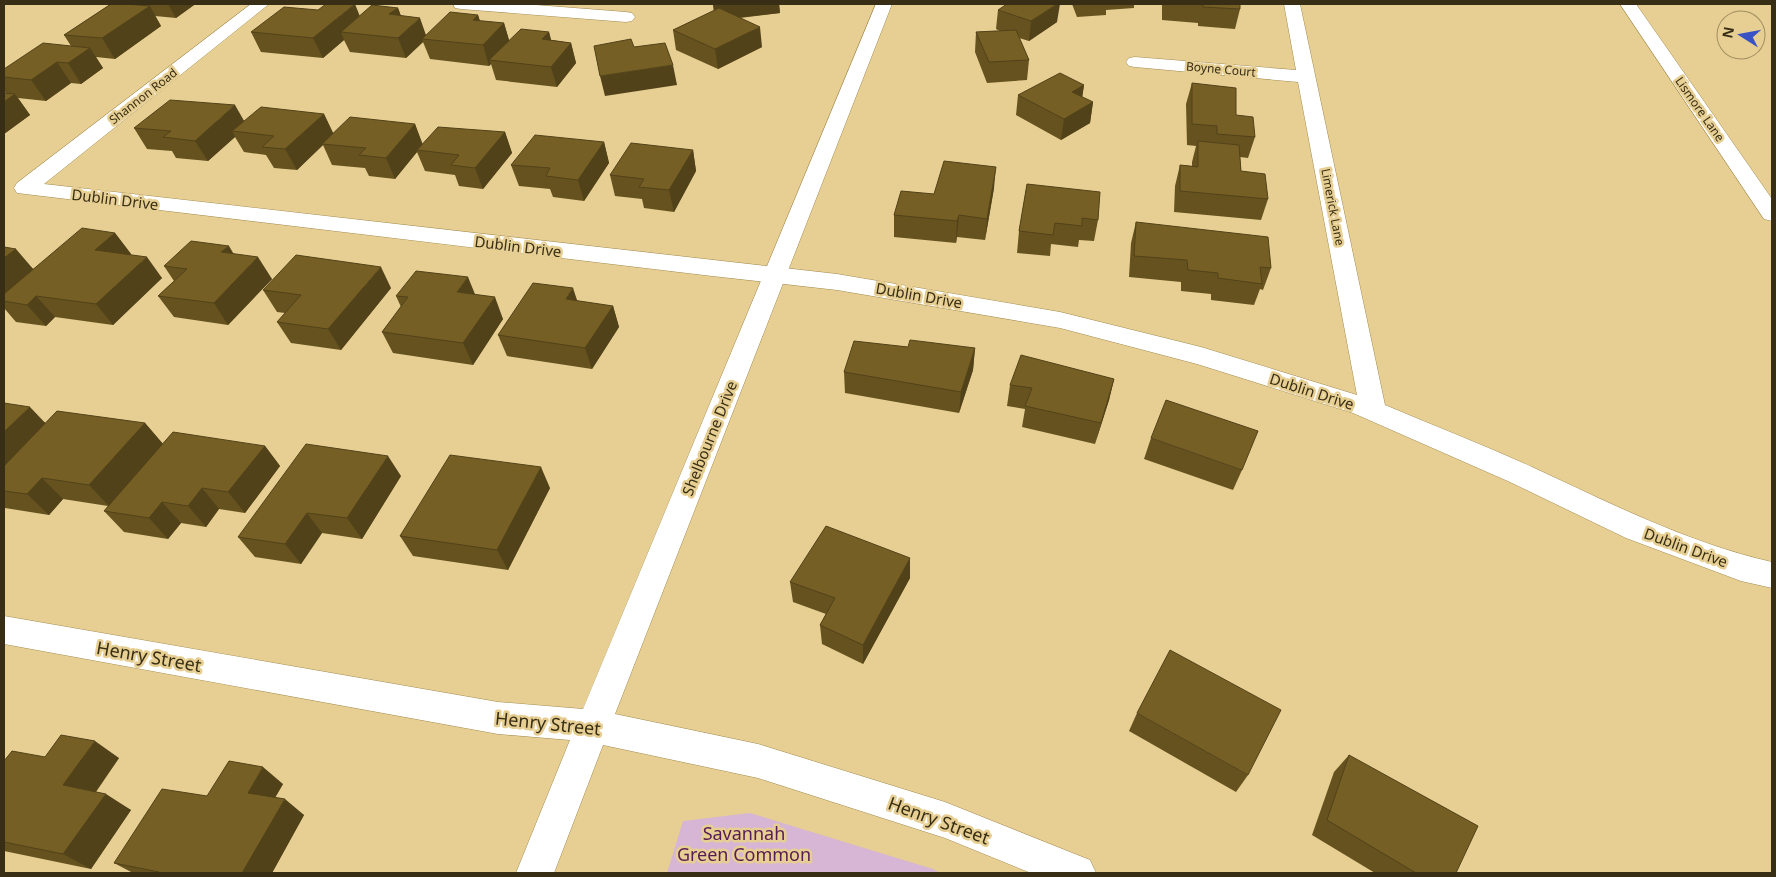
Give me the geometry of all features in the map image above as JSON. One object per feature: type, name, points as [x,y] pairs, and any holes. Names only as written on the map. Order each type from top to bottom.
[{"type":"street","name":"Shannon Road","points":[[25,188],[261,4]]},
{"type":"street","points":[[461,4],[626,16]]},
{"type":"street","name":"Shelbourne Drive","points":[[535,873],[633,624],[776,276],[884,4]]},
{"type":"street","name":"Limerick Lane","points":[[1292,4],[1373,411]]},
{"type":"street","name":"Lismore Lane","points":[[1628,4],[1772,214]]},
{"type":"street","name":"Boyne Court","points":[[1135,62],[1307,77]]},
{"type":"street","name":"Dublin Drive","points":[[25,188],[837,282],[925,295],[1060,320],[1201,356],[1373,411],[1520,474],[1636,529],[1741,568],[1772,575]]},
{"type":"street","name":"Henry Street","points":[[4,630],[498,718],[593,726],[758,761],[945,820],[1077,873]]},
{"type":"green space","name":"Savannah Green Common","points":[[750,813],[933,869],[940,873],[667,873],[683,821]]},
{"type":"building","points":[[111,4],[150,6],[102,38],[64,35]]},
{"type":"building","points":[[326,4],[355,4],[313,38],[251,32],[284,7],[318,10]]},
{"type":"building","points":[[1007,4],[1057,4],[1031,21],[998,10]]},
{"type":"building","points":[[1203,4],[1240,4],[1240,9],[1203,7]]},
{"type":"building","points":[[372,5],[398,8],[389,14],[420,18],[398,38],[341,32]]},
{"type":"building","points":[[719,8],[760,27],[715,49],[673,30]]},
{"type":"building","points":[[450,12],[478,15],[473,20],[504,23],[483,45],[422,39]]},
{"type":"building","points":[[521,29],[549,32],[542,39],[571,43],[551,67],[489,60]]},
{"type":"building","points":[[1016,30],[1029,60],[989,62],[976,32]]},
{"type":"building","points":[[631,39],[634,47],[665,43],[673,65],[600,76],[594,46]]},
{"type":"building","points":[[43,43],[90,48],[68,63],[57,62],[31,80],[4,77],[4,69]]},
{"type":"building","points":[[1060,73],[1084,85],[1072,92],[1093,102],[1064,119],[1018,95]]},
{"type":"building","points":[[1192,83],[1236,88],[1236,115],[1253,117],[1255,137],[1217,134],[1217,126],[1192,124]]},
{"type":"building","points":[[4,93],[15,94],[4,102]]},
{"type":"building","points":[[170,100],[235,105],[195,141],[163,137],[171,131],[134,128]]},
{"type":"building","points":[[261,107],[324,114],[285,149],[262,147],[274,136],[232,131]]},
{"type":"building","points":[[350,117],[415,124],[386,158],[359,155],[366,148],[322,144]]},
{"type":"building","points":[[438,127],[505,132],[475,168],[451,165],[459,155],[417,150]]},
{"type":"building","points":[[535,135],[604,142],[578,180],[546,176],[550,168],[511,165]]},
{"type":"building","points":[[1198,141],[1239,145],[1241,171],[1265,174],[1268,199],[1180,191],[1180,165],[1198,167]]},
{"type":"building","points":[[631,143],[693,150],[669,190],[639,187],[644,179],[610,175]]},
{"type":"building","points":[[944,161],[996,167],[987,219],[959,215],[957,221],[894,215],[901,191],[934,194]]},
{"type":"building","points":[[1027,184],[1100,192],[1098,220],[1082,218],[1082,226],[1055,223],[1053,235],[1019,231]]},
{"type":"building","points":[[1136,222],[1268,237],[1271,268],[1260,267],[1262,284],[1218,278],[1218,273],[1188,270],[1187,260],[1134,256]]},
{"type":"building","points":[[82,228],[115,233],[95,250],[147,257],[96,304],[36,296],[27,305],[4,301],[4,294]]},
{"type":"building","points":[[191,241],[229,246],[221,252],[258,257],[214,303],[158,296],[187,269],[164,266]]},
{"type":"building","points":[[4,247],[16,249],[4,258]]},
{"type":"building","points":[[296,255],[381,267],[328,329],[277,322],[301,295],[263,290]]},
{"type":"building","points":[[416,271],[468,277],[457,292],[495,297],[463,343],[382,332],[408,297],[396,296]]},
{"type":"building","points":[[533,283],[573,288],[566,299],[613,306],[585,348],[498,335]]},
{"type":"building","points":[[910,340],[975,348],[961,392],[844,372],[854,341],[908,347]]},
{"type":"building","points":[[1021,355],[1114,379],[1101,423],[1025,406],[1032,388],[1010,385]]},
{"type":"building","points":[[1166,400],[1258,431],[1242,470],[1151,438]]},
{"type":"building","points":[[4,403],[30,407],[4,432]]},
{"type":"building","points":[[57,411],[145,423],[89,485],[42,478],[27,494],[4,491],[4,466]]},
{"type":"building","points":[[173,432],[265,446],[228,492],[202,488],[188,506],[162,502],[149,518],[104,511]]},
{"type":"building","points":[[306,444],[388,456],[347,518],[307,513],[285,544],[238,537]]},
{"type":"building","points":[[450,455],[541,467],[497,550],[400,536]]},
{"type":"building","points":[[826,526],[910,558],[863,645],[820,625],[835,598],[790,582]]},
{"type":"building","points":[[1170,650],[1281,710],[1248,775],[1137,713]]},
{"type":"building","points":[[61,735],[95,741],[63,785],[106,794],[63,854],[4,842],[4,761],[12,751],[45,757]]},
{"type":"building","points":[[1349,755],[1478,826],[1456,873],[1416,873],[1327,820]]},
{"type":"building","points":[[229,761],[263,767],[248,793],[285,799],[242,873],[158,873],[114,863],[162,789],[207,796]]}]
